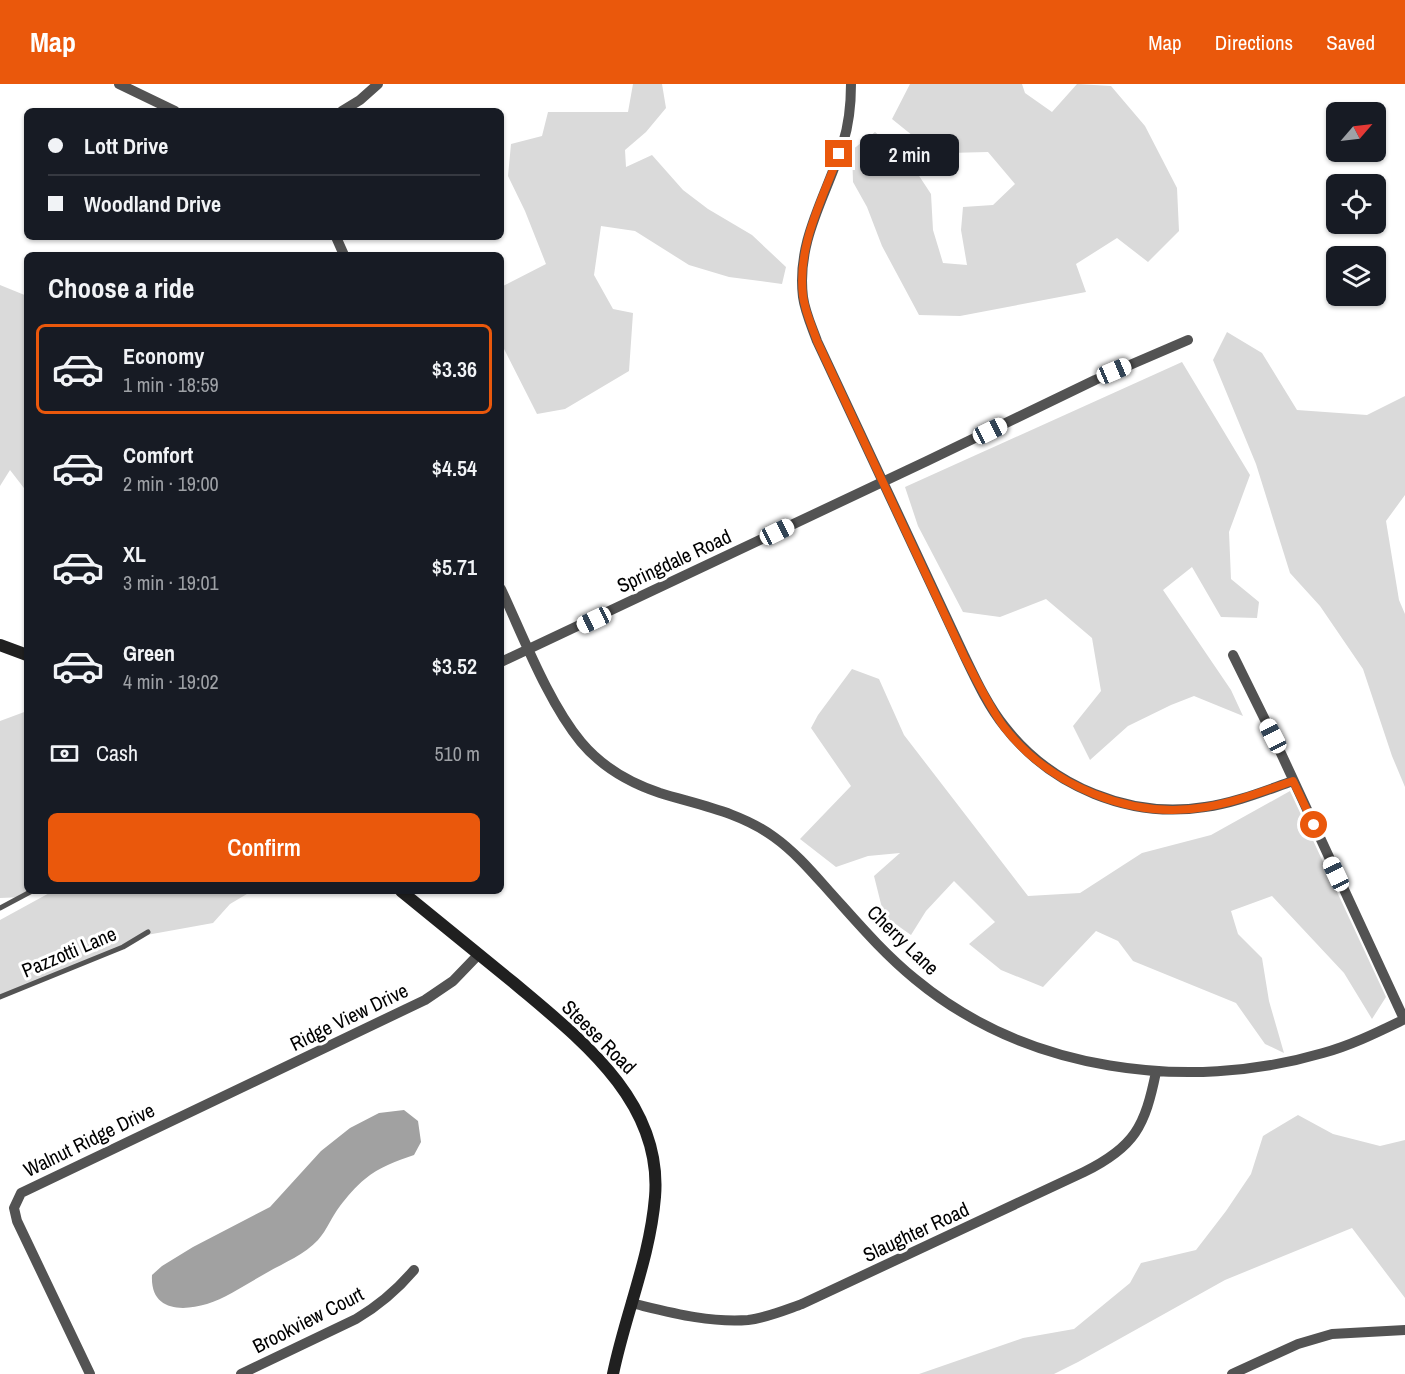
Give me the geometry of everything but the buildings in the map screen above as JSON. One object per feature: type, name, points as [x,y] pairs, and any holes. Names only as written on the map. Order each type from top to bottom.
[{"type":"street","points":[[119,84],[169,108]]},
{"type":"street","points":[[347,108],[378,84]]},
{"type":"street","points":[[851,84],[849,114],[843,143],[817,208],[806,246],[802,278],[803,298],[817,341],[988,703],[1015,739],[1051,771],[1077,787],[1099,796],[1147,808],[1168,810],[1206,807],[1293,781]]},
{"type":"street","name":"Springdale Road","points":[[504,661],[1095,380],[1188,340]]},
{"type":"street","name":"Cherry Lane","points":[[504,596],[529,650],[571,728],[582,743],[602,762],[637,784],[659,793],[734,814],[772,835],[801,860],[895,962],[940,998],[985,1025],[1038,1048],[1109,1065],[1156,1072],[1233,1071],[1288,1062],[1323,1053],[1366,1038],[1404,1019]]},
{"type":"street","points":[[0,645],[24,654]]},
{"type":"street","points":[[1233,656],[1404,1019]]},
{"type":"street","name":"Steese Road","points":[[405,894],[540,1005],[596,1056],[625,1091],[642,1122],[654,1166],[655,1196],[651,1226],[613,1374]]},
{"type":"street","name":"Ridge View Drive","points":[[224,1096],[425,1000],[453,981],[479,954]]},
{"type":"street","name":"Slaughter Road","points":[[632,1303],[677,1314],[730,1320],[750,1320],[802,1304],[1116,1155],[1135,1135],[1145,1116],[1156,1072]]},
{"type":"street","name":"Walnut Ridge Drive","points":[[90,1374],[17,1221],[15,1202],[27,1189],[224,1096]]},
{"type":"street","name":"Brookview Court","points":[[241,1374],[356,1320],[387,1298],[414,1270]]},
{"type":"street","points":[[1232,1374],[1252,1370],[1298,1344],[1332,1334],[1405,1330]]},
{"type":"lane","points":[[0,908],[26,894]]},
{"type":"lane","name":"Pazzotti Lane","points":[[0,997],[123,946],[148,932]]},
{"type":"shaded area","points":[[633,84],[662,84],[666,108],[646,132],[625,150],[626,167],[652,155],[683,190],[708,209],[752,235],[786,267],[782,284],[729,277],[689,265],[635,231],[601,226],[594,275],[613,309],[633,313],[629,371],[565,409],[537,414],[504,349],[504,285],[546,264],[508,176],[511,144],[542,136],[548,112],[628,112]]},
{"type":"shaded area","points":[[910,84],[1022,84],[1025,93],[1052,112],[1077,84],[1111,86],[1145,126],[1177,188],[1179,231],[1148,262],[1117,238],[1076,264],[1086,292],[960,316],[919,315],[882,246],[867,207],[853,182],[852,150],[875,132],[908,159],[931,194],[933,230],[943,263],[967,265],[961,230],[963,207],[993,205],[1015,184],[988,152],[948,153],[918,140],[892,119]]},
{"type":"shaded area","points":[[0,285],[24,295],[24,488],[10,470],[0,486]]},
{"type":"shaded area","points":[[1227,332],[1262,353],[1297,410],[1367,415],[1405,396],[1405,495],[1386,521],[1399,600],[1405,614],[1405,787],[1392,756],[1363,669],[1320,606],[1290,573],[1256,464],[1213,360]]},
{"type":"shaded area","points":[[1182,362],[1250,475],[1229,532],[1231,579],[1259,602],[1257,618],[1221,617],[1192,567],[1163,590],[1231,690],[1243,716],[1194,696],[1128,726],[1090,760],[1073,726],[1101,691],[1092,638],[1046,599],[1000,617],[963,612],[918,526],[905,487]]},
{"type":"shaded area","points":[[852,669],[879,679],[904,735],[1028,896],[1080,893],[1142,853],[1211,835],[1290,791],[1386,997],[1372,1019],[1344,973],[1272,896],[1231,911],[1238,934],[1262,958],[1269,1001],[1284,1053],[1265,1044],[1236,1003],[1133,961],[1118,941],[1096,931],[1043,987],[1001,970],[969,944],[995,922],[954,881],[926,911],[911,935],[884,916],[874,876],[900,853],[868,856],[836,867],[800,839],[851,786],[811,728]]},
{"type":"shaded area","points":[[24,712],[24,897],[0,898],[0,721]]},
{"type":"shaded area","points":[[48,894],[247,894],[230,904],[213,923],[141,936],[134,941],[0,997],[0,920]]},
{"type":"shaded area","points":[[404,1110],[418,1121],[421,1142],[414,1155],[382,1168],[362,1182],[340,1206],[321,1236],[307,1250],[230,1294],[207,1304],[177,1308],[161,1302],[153,1287],[152,1275],[162,1266],[193,1247],[270,1207],[321,1151],[350,1128],[379,1113]]},
{"type":"shaded area","points":[[1298,1115],[1333,1134],[1380,1146],[1405,1140],[1405,1298],[1352,1228],[1225,1280],[1054,1374],[919,1374],[1023,1338],[1074,1329],[1130,1283],[1141,1263],[1196,1250],[1251,1174],[1263,1136]]},
{"type":"route","points":[[839,154],[809,232],[802,278],[803,298],[817,341],[948,623],[988,703],[1003,725],[1028,752],[1051,771],[1077,787],[1099,796],[1147,808],[1187,809],[1242,798],[1293,781],[1314,825]]}]
